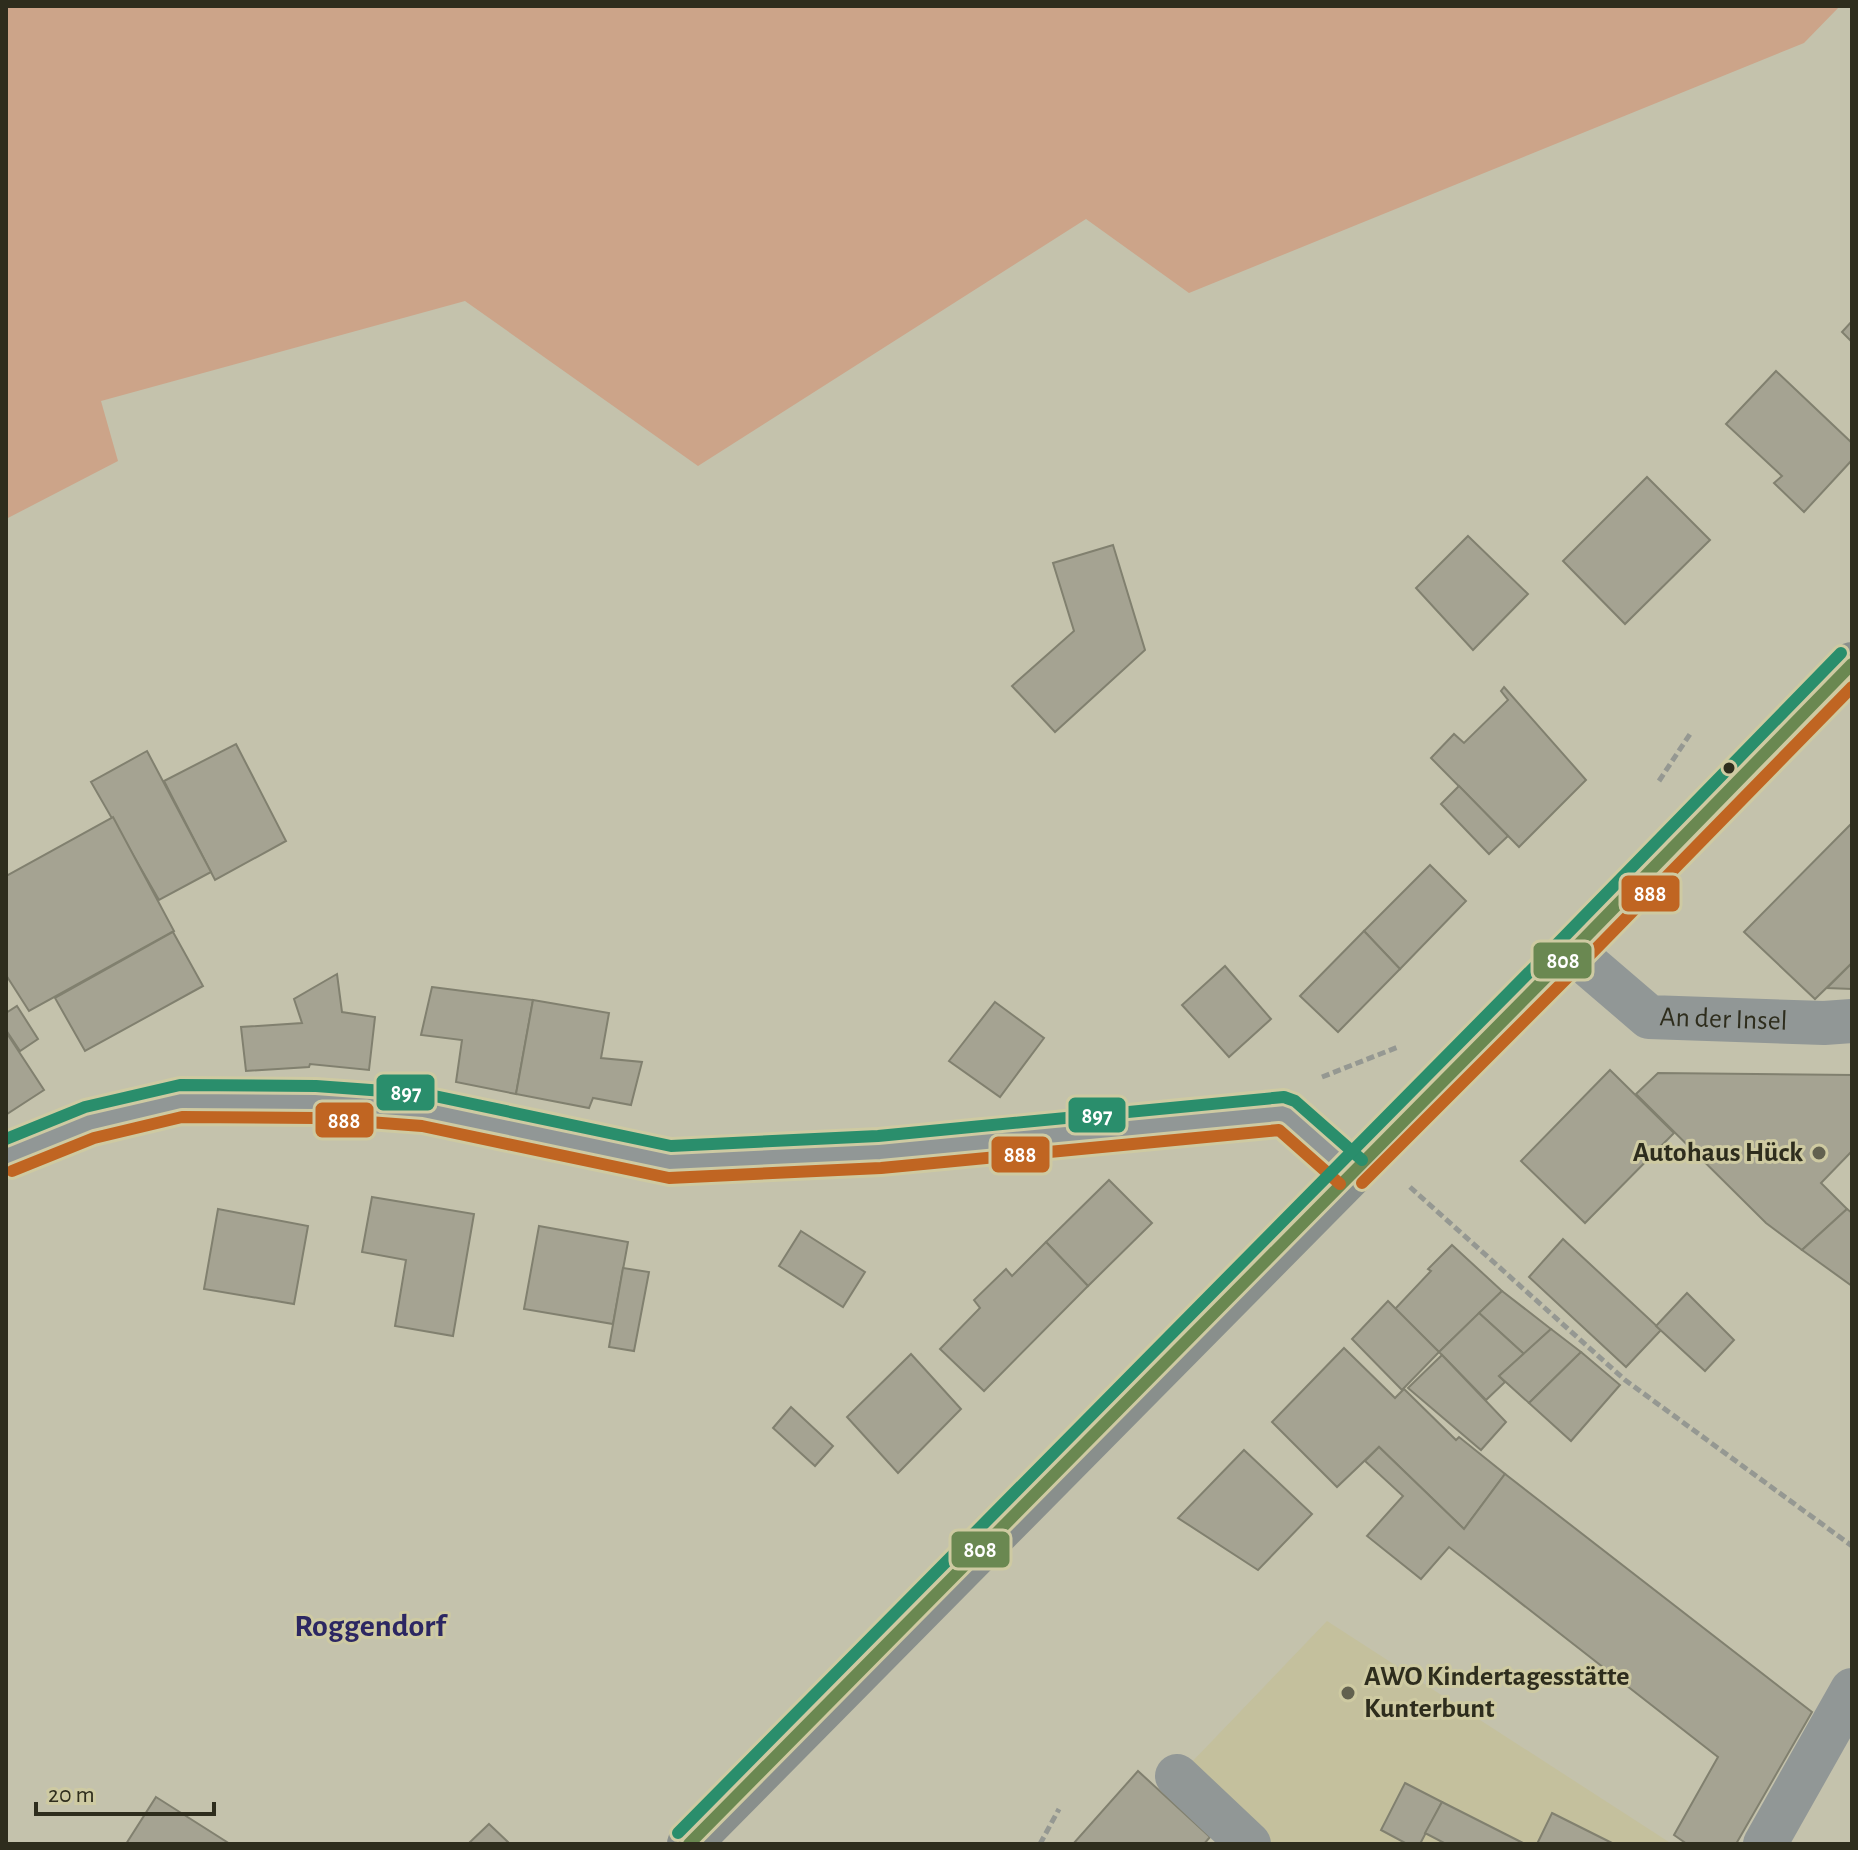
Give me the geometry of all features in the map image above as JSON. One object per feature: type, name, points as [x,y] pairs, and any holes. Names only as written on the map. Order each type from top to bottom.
[{"type":"main road","points":[[689,1844],[1852,664]]},
{"type":"street","name":"An der Insel","points":[[1572,951],[1649,1017],[1824,1023],[1852,1021]]},
{"type":"street","points":[[6,1156],[89,1123],[180,1101],[316,1102],[424,1110],[670,1162],[879,1152],[1284,1113],[1351,1172]]},
{"type":"street","points":[[1765,1844],[1852,1690]]},
{"type":"street","points":[[1177,1776],[1249,1844]]},
{"type":"path","points":[[1407,1184],[1625,1380],[1852,1546]]},
{"type":"path","points":[[1040,1844],[1059,1809]]},
{"type":"shaded area","points":[[6,6],[1840,6],[1804,43],[1189,293],[1086,219],[698,466],[465,301],[101,401],[118,461],[6,519]]},
{"type":"shaded area","name":"AWO Kindertagesstätte Kunterbunt","points":[[1327,1621],[1672,1844],[1225,1844],[1189,1765]]},
{"type":"building","points":[[1852,321],[1852,342],[1842,332]]},
{"type":"building","points":[[1776,371],[1852,443],[1852,460],[1804,512],[1774,483],[1782,476],[1726,424]]},
{"type":"building","points":[[1647,477],[1710,540],[1625,624],[1563,561]]},
{"type":"building","points":[[1468,536],[1528,594],[1473,650],[1416,588]]},
{"type":"building","points":[[1113,545],[1145,650],[1055,732],[1012,686],[1074,631],[1053,563]]},
{"type":"building","points":[[1504,687],[1586,780],[1519,847],[1431,758],[1454,734],[1464,743],[1508,700],[1501,691]]},
{"type":"building","points":[[236,744],[286,841],[215,880],[164,781]]},
{"type":"building","points":[[147,751],[211,872],[159,900],[91,782]]},
{"type":"building","points":[[1459,786],[1508,836],[1489,854],[1441,804]]},
{"type":"building","points":[[113,817],[174,931],[29,1011],[6,975],[6,876]]},
{"type":"building","points":[[1852,823],[1852,963],[1815,999],[1744,932]]},
{"type":"building","points":[[1430,865],[1466,901],[1400,969],[1364,931]]},
{"type":"building","points":[[1364,931],[1400,969],[1338,1032],[1300,996]]},
{"type":"building","points":[[173,932],[203,986],[85,1051],[55,998]]},
{"type":"building","points":[[1852,963],[1852,989],[1827,988]]},
{"type":"building","points":[[1225,966],[1271,1019],[1229,1057],[1182,1005]]},
{"type":"building","points":[[337,974],[342,1012],[375,1017],[369,1070],[310,1064],[309,1067],[246,1071],[241,1027],[302,1023],[294,999]]},
{"type":"building","points":[[432,987],[533,1000],[516,1094],[456,1082],[462,1040],[421,1035]]},
{"type":"building","points":[[533,1000],[609,1013],[601,1058],[642,1062],[631,1105],[593,1098],[589,1108],[516,1094]]},
{"type":"building","points":[[995,1002],[1044,1038],[1000,1097],[949,1061]]},
{"type":"building","points":[[17,1006],[38,1039],[20,1051],[6,1030],[6,1013]]},
{"type":"building","points":[[6,1032],[44,1090],[7,1114],[6,1112]]},
{"type":"building","points":[[1610,1070],[1674,1133],[1585,1223],[1521,1161]]},
{"type":"building","points":[[1658,1073],[1852,1075],[1852,1151],[1821,1183],[1847,1209],[1802,1250],[1766,1223],[1636,1094]]},
{"type":"building","points":[[1109,1180],[1152,1223],[1088,1286],[1046,1242]]},
{"type":"building","points":[[372,1197],[474,1214],[453,1336],[395,1326],[406,1260],[362,1252]]},
{"type":"building","points":[[218,1209],[308,1226],[294,1304],[204,1289]]},
{"type":"building","points":[[1847,1209],[1852,1213],[1852,1286],[1802,1250]]},
{"type":"building","points":[[539,1226],[628,1242],[613,1324],[524,1309]]},
{"type":"building","points":[[801,1231],[865,1272],[843,1307],[779,1266]]},
{"type":"building","points":[[1563,1239],[1661,1330],[1626,1367],[1529,1277]]},
{"type":"building","points":[[1046,1242],[1088,1286],[984,1391],[940,1349],[980,1308],[974,1300],[1006,1269],[1012,1276]]},
{"type":"building","points":[[1452,1245],[1502,1291],[1439,1352],[1395,1309]]},
{"type":"building","points":[[623,1268],[649,1272],[634,1351],[609,1347]]},
{"type":"building","points":[[1502,1291],[1551,1329],[1524,1354],[1479,1313]]},
{"type":"building","points":[[1687,1293],[1734,1340],[1705,1371],[1656,1326]]},
{"type":"building","points":[[1388,1301],[1439,1352],[1402,1390],[1352,1339]]},
{"type":"building","points":[[1479,1313],[1524,1354],[1499,1376],[1505,1382],[1486,1400],[1439,1352]]},
{"type":"building","points":[[1551,1329],[1581,1352],[1529,1403],[1499,1376]]},
{"type":"building","points":[[1344,1348],[1395,1398],[1404,1389],[1456,1440],[1459,1437],[1505,1474],[1464,1529],[1379,1447],[1337,1487],[1272,1422]]},
{"type":"building","points":[[1581,1352],[1620,1385],[1571,1441],[1529,1403]]},
{"type":"building","points":[[911,1354],[961,1409],[898,1473],[847,1417]]},
{"type":"building","points":[[1442,1355],[1506,1422],[1481,1450],[1408,1388]]},
{"type":"building","points":[[791,1407],[833,1446],[815,1466],[773,1428]]},
{"type":"building","points":[[1379,1447],[1464,1529],[1505,1474],[1812,1712],[1736,1844],[1687,1844],[1674,1835],[1718,1757],[1449,1547],[1421,1579],[1367,1536],[1403,1496],[1365,1461]]},
{"type":"building","points":[[1244,1450],[1312,1514],[1258,1570],[1178,1518]]},
{"type":"building","points":[[1138,1771],[1210,1837],[1204,1844],[1073,1844]]},
{"type":"building","points":[[1405,1783],[1442,1802],[1420,1844],[1407,1844],[1381,1830]]},
{"type":"building","points":[[156,1797],[230,1844],[126,1844]]},
{"type":"building","points":[[1442,1802],[1525,1844],[1446,1844],[1425,1833]]},
{"type":"building","points":[[1552,1813],[1614,1844],[1537,1844]]},
{"type":"building","points":[[489,1824],[510,1844],[468,1844]]},
{"type":"transit line","name":"897","points":[[678,1833],[1841,653]]},
{"type":"transit line","name":"808","points":[[689,1844],[1852,664]]},
{"type":"transit line","name":"888","points":[[1362,1183],[1852,687]]},
{"type":"transit line","name":"897","points":[[6,1139],[85,1107],[180,1085],[316,1086],[425,1094],[671,1146],[878,1136],[1284,1097],[1295,1101],[1362,1160]]},
{"type":"transit line","name":"888","points":[[12,1171],[94,1138],[182,1117],[315,1118],[422,1126],[669,1178],[881,1168],[1279,1130],[1340,1184]]},
{"type":"place","name":"Autohaus Hück","points":[[1819,1153]]},
{"type":"place","name":"AWO Kindertagesstätte Kunterbunt","points":[[1348,1693]]},
{"type":"district","name":"Roggendorf","points":[[370,1626]]}]
